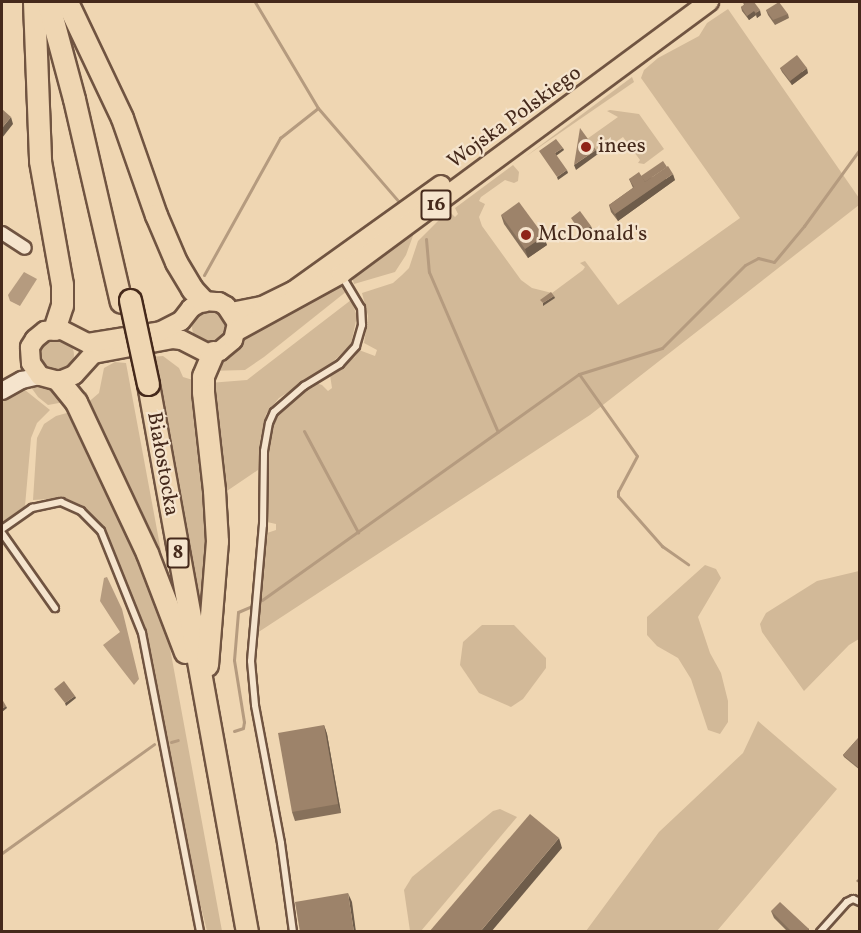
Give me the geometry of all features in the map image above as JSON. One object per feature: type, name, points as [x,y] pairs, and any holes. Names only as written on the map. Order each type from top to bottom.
[{"type":"highway","points":[[34,2],[40,161],[62,284],[62,305],[54,329]]},
{"type":"highway","name":"Białostocka","points":[[48,2],[126,301]]},
{"type":"highway","name":"Białostocka","points":[[56,2],[82,92],[126,301],[247,932]]},
{"type":"highway","points":[[67,2],[119,109],[167,242],[192,289],[203,301]]},
{"type":"highway","points":[[208,723],[207,649],[217,529],[203,376],[213,352]]},
{"type":"highway","points":[[50,378],[76,402],[147,553],[185,653]]},
{"type":"highway","name":"Białostocka","points":[[143,385],[185,653],[235,932]]},
{"type":"main road","name":"Wojska Polskiego","points":[[237,331],[336,269],[702,7]]},
{"type":"main road","name":"Wojska Polskiego","points":[[231,312],[262,306],[336,269]]},
{"type":"main road","points":[[2,391],[22,380],[74,375],[87,358],[99,348],[168,329],[181,321],[191,308],[203,301],[219,302],[231,312],[237,323],[237,331]]},
{"type":"main road","points":[[2,381],[23,367],[34,339],[45,331],[54,329],[62,330],[99,348],[173,339],[181,340],[201,351],[213,352]]},
{"type":"main road","name":"16","points":[[213,352],[228,346],[237,331]]},
{"type":"main road","points":[[29,356],[50,378]]},
{"type":"street","points":[[2,233],[25,248]]},
{"type":"lane","points":[[293,932],[281,843],[255,705],[251,661],[263,525],[264,451],[269,423],[274,412],[304,386],[340,364],[356,346],[362,326],[361,308],[336,269]]},
{"type":"lane","points":[[55,608],[2,531],[32,508],[60,502],[81,511],[101,531],[137,617],[145,645],[200,932]]},
{"type":"lane","points":[[820,932],[847,902],[853,899],[860,902]]},
{"type":"shaded area","points":[[728,9],[859,198],[859,205],[590,415],[251,637],[258,616],[267,533],[276,530],[276,524],[267,522],[267,461],[270,433],[279,414],[290,402],[316,383],[328,391],[332,388],[330,375],[355,357],[359,350],[375,356],[377,350],[364,343],[368,316],[362,293],[393,283],[402,275],[409,268],[418,241],[441,218],[450,212],[455,217],[458,214],[455,208],[513,165],[519,172],[518,181],[514,183],[505,180],[481,197],[479,201],[485,204],[479,217],[482,226],[521,280],[532,288],[552,293],[583,270],[585,267],[580,263],[585,261],[618,305],[740,218],[641,78],[644,70],[658,58],[699,36],[707,23]]},
{"type":"shaded area","points":[[632,77],[634,82],[525,157]]},
{"type":"shaded area","points":[[607,111],[639,114],[664,149],[644,164],[638,163],[640,160],[623,137],[598,154],[587,139],[618,117]]},
{"type":"shaded area","points":[[446,206],[414,233],[406,255],[395,272],[354,284],[352,277]]},
{"type":"shaded area","points":[[24,272],[37,279],[20,306],[10,301],[8,295]]},
{"type":"shaded area","points":[[332,284],[341,286],[347,291],[264,357],[245,370],[209,371],[241,339]]},
{"type":"shaded area","points":[[351,300],[357,316],[351,344],[327,368],[279,398],[266,414],[260,441],[258,470],[221,495],[209,383],[247,380]]},
{"type":"shaded area","points":[[209,310],[221,315],[226,327],[221,339],[209,344],[197,339],[192,327],[197,315]]},
{"type":"shaded area","points":[[57,338],[69,343],[74,355],[69,367],[57,372],[45,367],[40,355],[45,343]]},
{"type":"shaded area","points":[[163,356],[179,368],[183,377],[196,381],[209,505],[199,651],[150,357]]},
{"type":"shaded area","points":[[115,362],[126,363],[168,589],[85,405],[99,393],[104,368]]},
{"type":"shaded area","points":[[28,383],[62,391],[70,401],[48,405],[38,397]]},
{"type":"shaded area","points":[[20,386],[50,410],[37,423],[31,438],[25,506],[2,522],[2,396]]},
{"type":"shaded area","points":[[74,411],[165,621],[222,931],[207,931],[198,895],[195,894],[143,628],[105,529],[84,506],[65,498],[33,500],[37,438],[44,424],[56,416]]},
{"type":"shaded area","points":[[705,565],[716,569],[721,578],[698,617],[710,653],[721,673],[728,701],[728,722],[720,734],[708,730],[691,679],[678,658],[657,646],[647,635],[647,617]]},
{"type":"shaded area","points":[[859,571],[859,639],[849,645],[804,691],[762,632],[760,624],[766,613],[817,581]]},
{"type":"shaded area","points":[[107,577],[122,609],[139,679],[134,685],[103,645],[120,632],[100,601],[104,578]]},
{"type":"shaded area","points":[[482,625],[514,625],[546,658],[546,668],[523,699],[511,707],[479,693],[460,665],[463,642]]},
{"type":"shaded area","points":[[758,721],[837,789],[717,931],[586,931],[659,832],[743,753]]},
{"type":"shaded area","points":[[500,809],[517,817],[421,931],[410,931],[404,890],[412,877],[493,811]]},
{"type":"building","points":[[743,2],[754,2],[760,10],[747,16],[741,7],[745,4]]},
{"type":"building","points":[[779,2],[788,14],[773,20],[766,10]]},
{"type":"building","points":[[797,55],[807,68],[790,81],[780,68]]},
{"type":"building","points":[[2,109],[11,117],[2,128]]},
{"type":"building","name":"inees","points":[[580,128],[596,150],[574,165]]},
{"type":"building","points":[[556,139],[563,148],[555,153],[567,170],[557,177],[539,151]]},
{"type":"building","points":[[663,161],[667,167],[645,182],[641,176]]},
{"type":"building","points":[[668,166],[673,174],[615,214],[609,205],[634,187],[629,179],[639,172],[645,182]]},
{"type":"building","name":"McDonald's","points":[[519,202],[544,236],[525,249],[501,215]]},
{"type":"building","points":[[580,211],[591,226],[581,233],[571,218]]},
{"type":"building","points":[[551,292],[554,296],[543,303],[540,300]]},
{"type":"building","points":[[64,681],[75,696],[65,703],[54,689]]},
{"type":"building","points":[[324,725],[338,804],[292,812],[278,733]]},
{"type":"building","points":[[860,736],[860,769],[843,755]]},
{"type":"building","points":[[530,814],[559,838],[480,932],[429,932]]},
{"type":"building","points":[[348,893],[354,932],[300,932],[295,902]]},
{"type":"building","points":[[780,902],[809,929],[806,932],[792,932],[771,911]]},
{"type":"waterway","points":[[255,2],[318,108],[399,202]]},
{"type":"waterway","points":[[204,275],[280,138],[318,108]]},
{"type":"waterway","points":[[262,600],[579,374],[662,348],[745,265],[758,258],[774,262],[804,226],[860,149]]},
{"type":"waterway","points":[[426,239],[429,272],[498,432]]},
{"type":"waterway","points":[[579,374],[637,456],[618,491],[618,496],[662,546],[688,564]]},
{"type":"waterway","points":[[304,431],[358,532]]},
{"type":"waterway","points":[[234,731],[243,728],[244,722],[234,660],[238,612],[250,607]]},
{"type":"waterway","points":[[171,742],[178,740]]},
{"type":"waterway","points":[[2,853],[154,744]]},
{"type":"place","name":"inees","points":[[586,147]]},
{"type":"place","name":"McDonald's","points":[[526,235]]}]
